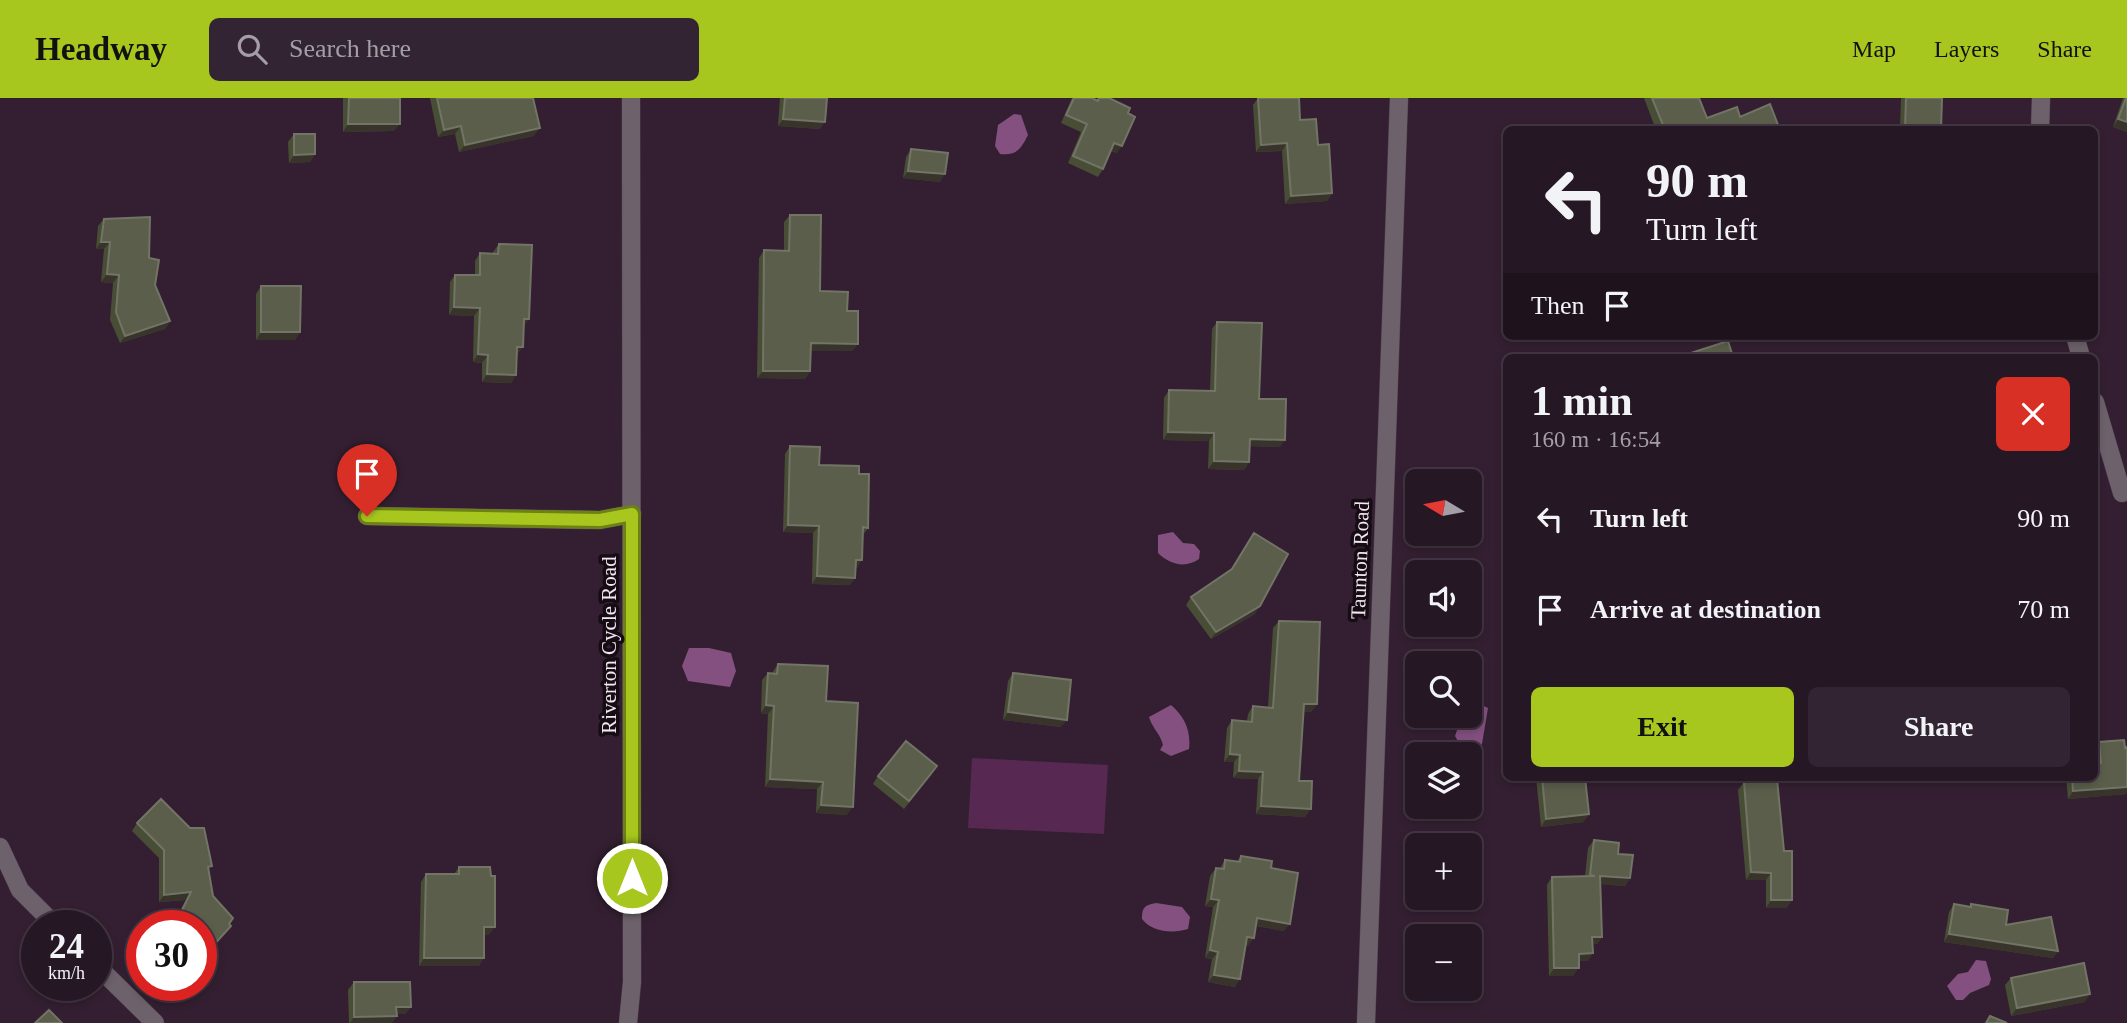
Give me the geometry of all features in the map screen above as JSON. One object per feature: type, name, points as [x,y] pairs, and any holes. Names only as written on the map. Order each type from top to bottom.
[{"type":"street","name":"Riverton Cycle Road","points":[[628,1023],[632,982],[631,98]]},
{"type":"street","name":"Taunton Road","points":[[1366,1023],[1399,98]]},
{"type":"street","points":[[2040,126],[2041,98]]},
{"type":"street","points":[[2098,412],[2122,493]]},
{"type":"street","points":[[367,516],[600,520],[632,514]]},
{"type":"street","points":[[0,847],[20,890],[40,910]]},
{"type":"street","points":[[112,981],[155,1023]]},
{"type":"shaded area","points":[[1014,114],[1021,115],[1028,135],[1017,150],[1010,154],[1000,154],[995,146],[998,125]]},
{"type":"shaded area","points":[[1173,532],[1183,543],[1194,544],[1200,551],[1199,559],[1188,564],[1177,564],[1158,553],[1158,535]]},
{"type":"shaded area","points":[[689,648],[709,648],[731,653],[736,671],[730,687],[688,681],[682,666]]},
{"type":"shaded area","points":[[1171,705],[1186,725],[1189,749],[1171,756],[1160,750],[1162,741],[1149,717]]},
{"type":"shaded area","points":[[1482,705],[1488,708],[1482,744],[1458,742],[1455,736],[1458,728],[1482,728]]},
{"type":"shaded area","points":[[972,758],[1108,765],[1104,834],[968,828]]},
{"type":"shaded area","points":[[1156,903],[1182,907],[1190,917],[1188,929],[1163,931],[1146,923],[1142,919],[1144,909]]},
{"type":"shaded area","points":[[1976,960],[1986,961],[1991,979],[1989,985],[1970,993],[1963,1000],[1956,1000],[1947,986],[1958,974],[1968,972]]},
{"type":"building","points":[[349,98],[400,98],[400,124],[348,124]]},
{"type":"building","points":[[437,98],[533,98],[540,128],[465,145],[461,126],[444,130]]},
{"type":"building","points":[[785,98],[827,98],[825,122],[783,119]]},
{"type":"building","points":[[1074,98],[1092,98],[1098,101],[1099,98],[1109,98],[1130,108],[1128,113],[1135,117],[1122,146],[1114,143],[1103,169],[1073,156],[1087,124],[1066,115]]},
{"type":"building","points":[[1258,98],[1299,98],[1300,120],[1316,119],[1318,145],[1329,144],[1332,193],[1291,196],[1287,143],[1261,145]]},
{"type":"building","points":[[1652,98],[1699,98],[1707,118],[1737,107],[1740,117],[1770,104],[1778,126],[1663,126]]},
{"type":"building","points":[[1906,98],[1942,98],[1941,126],[1905,126]]},
{"type":"building","points":[[2127,98],[2127,122],[2118,119]]},
{"type":"building","points":[[294,134],[315,134],[315,154],[294,155]]},
{"type":"building","points":[[911,149],[948,153],[945,174],[908,171]]},
{"type":"building","points":[[790,215],[821,215],[820,291],[848,292],[847,311],[858,311],[858,344],[811,343],[810,371],[763,371],[764,250],[789,251]]},
{"type":"building","points":[[150,217],[149,258],[159,260],[155,285],[170,321],[125,336],[116,312],[119,275],[107,274],[110,242],[101,242],[104,219]]},
{"type":"building","points":[[499,244],[532,245],[529,319],[524,319],[523,347],[517,347],[516,375],[487,374],[488,355],[478,354],[480,308],[454,307],[455,275],[480,275],[480,253],[498,254]]},
{"type":"building","points":[[261,286],[301,286],[300,332],[261,332]]},
{"type":"building","points":[[1217,322],[1262,323],[1259,399],[1286,399],[1285,440],[1250,439],[1249,462],[1214,461],[1214,433],[1168,432],[1169,390],[1215,391]]},
{"type":"building","points":[[1728,341],[1732,354],[1688,354]]},
{"type":"building","points":[[790,446],[820,447],[819,465],[859,466],[859,474],[869,474],[868,528],[863,527],[862,560],[856,560],[855,578],[817,576],[819,526],[788,525]]},
{"type":"building","points":[[1254,533],[1288,554],[1260,606],[1216,632],[1191,597],[1232,569]]},
{"type":"building","points":[[1279,621],[1320,622],[1317,704],[1304,704],[1299,781],[1312,781],[1311,809],[1261,806],[1263,772],[1239,771],[1240,755],[1230,754],[1232,720],[1252,722],[1253,706],[1273,708]]},
{"type":"building","points":[[778,664],[828,666],[826,701],[858,703],[853,807],[821,805],[823,782],[770,779],[774,706],[766,705],[768,673],[777,674]]},
{"type":"building","points":[[1013,673],[1071,680],[1067,720],[1008,712]]},
{"type":"building","points":[[2124,740],[2125,748],[2127,747],[2127,787],[2073,791],[2072,781],[2098,781],[2098,764],[2101,763],[2099,742]]},
{"type":"building","points":[[906,741],[937,766],[909,801],[878,776]]},
{"type":"building","points":[[1542,781],[1585,781],[1589,814],[1546,819]]},
{"type":"building","points":[[1777,781],[1784,851],[1792,851],[1792,900],[1771,900],[1771,873],[1751,872],[1744,782]]},
{"type":"building","points":[[161,799],[190,828],[204,828],[212,866],[208,867],[213,896],[233,918],[229,924],[231,926],[217,941],[217,910],[182,910],[191,892],[164,895],[164,850],[137,823]]},
{"type":"building","points":[[1594,840],[1619,843],[1618,854],[1633,855],[1630,878],[1600,876],[1602,937],[1592,937],[1593,953],[1579,954],[1579,968],[1554,968],[1552,877],[1595,876],[1590,875]]},
{"type":"building","points":[[1241,856],[1272,861],[1271,868],[1298,873],[1290,924],[1257,918],[1254,938],[1247,937],[1240,979],[1214,975],[1218,952],[1210,950],[1219,900],[1211,899],[1216,868],[1224,869],[1225,860],[1240,862]]},
{"type":"building","points":[[459,867],[490,867],[491,876],[495,876],[495,927],[484,927],[484,958],[424,958],[426,874],[459,874]]},
{"type":"building","points":[[1954,904],[2008,910],[2006,925],[2051,917],[2058,951],[1949,934]]},
{"type":"building","points":[[2084,963],[2090,994],[2017,1008],[2011,978]]},
{"type":"building","points":[[354,982],[410,982],[411,1007],[396,1007],[397,1016],[354,1017]]},
{"type":"building","points":[[49,1010],[62,1023],[35,1023]]},
{"type":"building","points":[[1990,1016],[2007,1023],[1986,1023]]},
{"type":"route","points":[[367,516],[600,520],[632,514],[632,878]]}]
